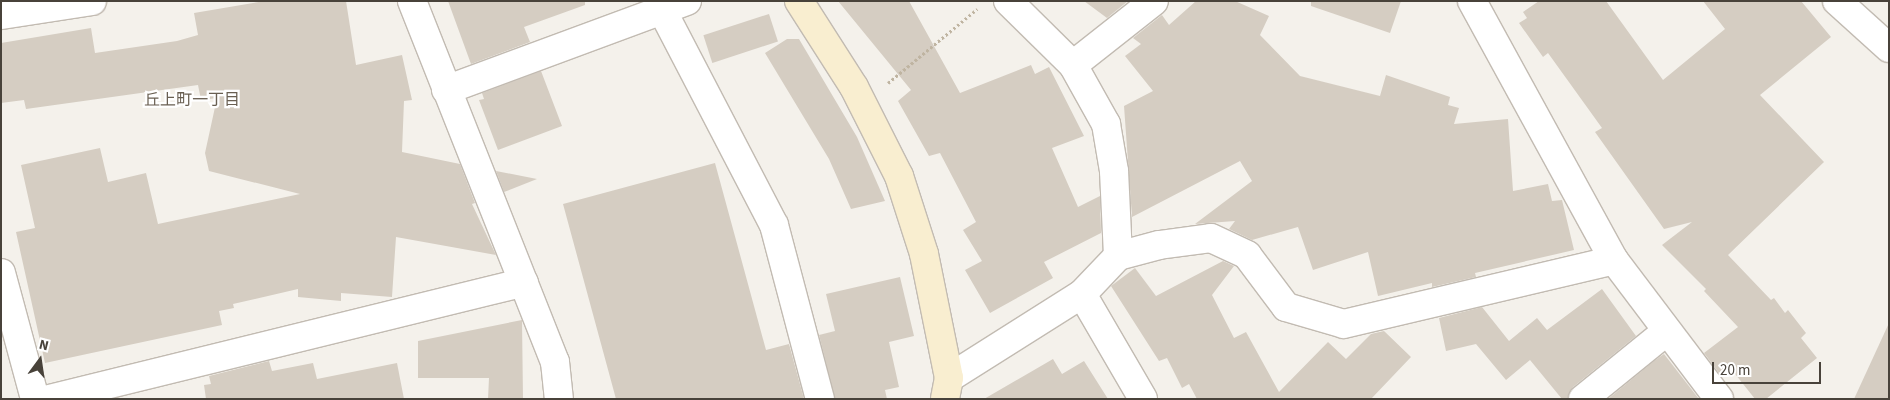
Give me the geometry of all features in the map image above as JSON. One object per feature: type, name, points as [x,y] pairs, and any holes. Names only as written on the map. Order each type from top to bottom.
[{"type":"street","points":[[1,15],[92,1]]},
{"type":"street","points":[[412,1],[555,362],[559,399]]},
{"type":"street","points":[[799,1],[862,104],[899,176],[918,236],[945,393],[1082,294],[1118,256],[1159,245],[1211,238],[1247,255],[1286,306],[1344,324],[1614,260]]},
{"type":"street","points":[[1008,1],[1073,65],[1106,124],[1114,171],[1118,256]]},
{"type":"street","points":[[1073,65],[1154,1]]},
{"type":"street","points":[[1472,1],[1537,124],[1614,260],[1719,399]]},
{"type":"street","points":[[1837,1],[1889,48]]},
{"type":"street","points":[[446,90],[675,6],[774,225],[820,399]]},
{"type":"street","points":[[1,273],[35,399]]},
{"type":"street","points":[[49,399],[524,282]]},
{"type":"street","points":[[1082,294],[1143,399]]},
{"type":"street","points":[[1583,399],[1668,331]]},
{"type":"path","points":[[862,104],[979,7]]},
{"type":"building","points":[[265,1],[346,1],[356,65],[402,55],[412,100],[404,101],[402,152],[460,164],[475,203],[472,204],[496,255],[396,237],[392,297],[341,293],[341,301],[298,297],[298,289],[233,304],[234,308],[219,311],[222,325],[45,363],[16,232],[35,228],[21,165],[100,148],[108,182],[146,173],[158,224],[300,194],[209,171],[205,153],[217,98],[201,100],[198,85],[26,109],[24,100],[1,103],[1,43],[91,28],[95,53],[177,41],[198,35],[194,13]]},
{"type":"building","points":[[448,1],[585,1],[585,5],[524,27],[530,42],[471,64]]},
{"type":"building","points":[[838,1],[909,1],[960,93],[1031,65],[1035,74],[1049,67],[1084,136],[1052,148],[1078,207],[1100,196],[1101,233],[1044,262],[1053,278],[990,313],[965,270],[982,261],[963,230],[976,222],[940,153],[929,156],[898,101],[911,90]]},
{"type":"building","points":[[1084,1],[1128,1],[1107,18]]},
{"type":"building","points":[[1196,1],[1235,1],[1269,16],[1260,35],[1300,76],[1380,96],[1386,75],[1450,97],[1448,105],[1459,108],[1454,124],[1508,119],[1513,191],[1548,184],[1552,201],[1562,200],[1574,250],[1475,273],[1476,277],[1432,287],[1432,283],[1378,296],[1368,252],[1313,270],[1298,227],[1252,240],[1229,229],[1235,221],[1195,224],[1252,181],[1240,161],[1132,217],[1124,106],[1153,91],[1125,56],[1141,44],[1133,38],[1162,15],[1169,25]]},
{"type":"building","points":[[1311,1],[1401,1],[1390,33],[1311,6]]},
{"type":"building","points":[[1539,1],[1606,1],[1663,80],[1725,29],[1703,1],[1801,1],[1831,37],[1760,95],[1824,162],[1728,255],[1771,300],[1774,298],[1785,313],[1788,310],[1806,333],[1801,338],[1817,358],[1766,399],[1755,399],[1732,370],[1722,377],[1704,353],[1738,327],[1704,291],[1706,289],[1662,245],[1692,222],[1664,229],[1595,132],[1602,128],[1548,53],[1543,57],[1519,23],[1527,18],[1523,12]]},
{"type":"building","points":[[769,14],[778,42],[712,63],[703,35]]},
{"type":"building","points":[[787,39],[799,39],[857,137],[885,201],[851,209],[829,159],[765,53]]},
{"type":"building","points":[[541,71],[562,126],[498,150],[479,100],[484,99],[482,93]]},
{"type":"building","points":[[715,163],[766,350],[789,344],[804,399],[616,399],[563,204]]},
{"type":"building","points":[[496,171],[537,179],[504,192]]},
{"type":"building","points":[[1223,261],[1234,266],[1212,295],[1234,338],[1246,332],[1279,392],[1328,342],[1346,359],[1371,334],[1384,331],[1411,357],[1371,399],[1197,399],[1189,384],[1182,388],[1167,358],[1159,361],[1111,286],[1135,268],[1156,296]]},
{"type":"building","points":[[900,277],[914,336],[889,342],[899,387],[885,390],[887,399],[835,399],[819,335],[835,331],[826,294]]},
{"type":"building","points":[[1602,289],[1636,336],[1573,387],[1568,399],[1562,399],[1530,360],[1506,380],[1476,344],[1446,351],[1439,318],[1482,307],[1509,341],[1537,318],[1547,330]]},
{"type":"building","points":[[522,320],[523,399],[488,399],[489,378],[418,378],[418,341]]},
{"type":"building","points":[[1889,323],[1889,399],[1854,399]]},
{"type":"building","points":[[1664,354],[1699,399],[1608,399],[1654,361]]},
{"type":"building","points":[[1053,359],[1062,374],[1084,361],[1108,399],[984,399]]},
{"type":"building","points":[[269,361],[272,371],[313,363],[317,379],[397,363],[404,399],[206,399],[204,385],[211,384],[209,376]]},
{"type":"district","name":"丘上町一丁目","points":[[192,100]]}]
